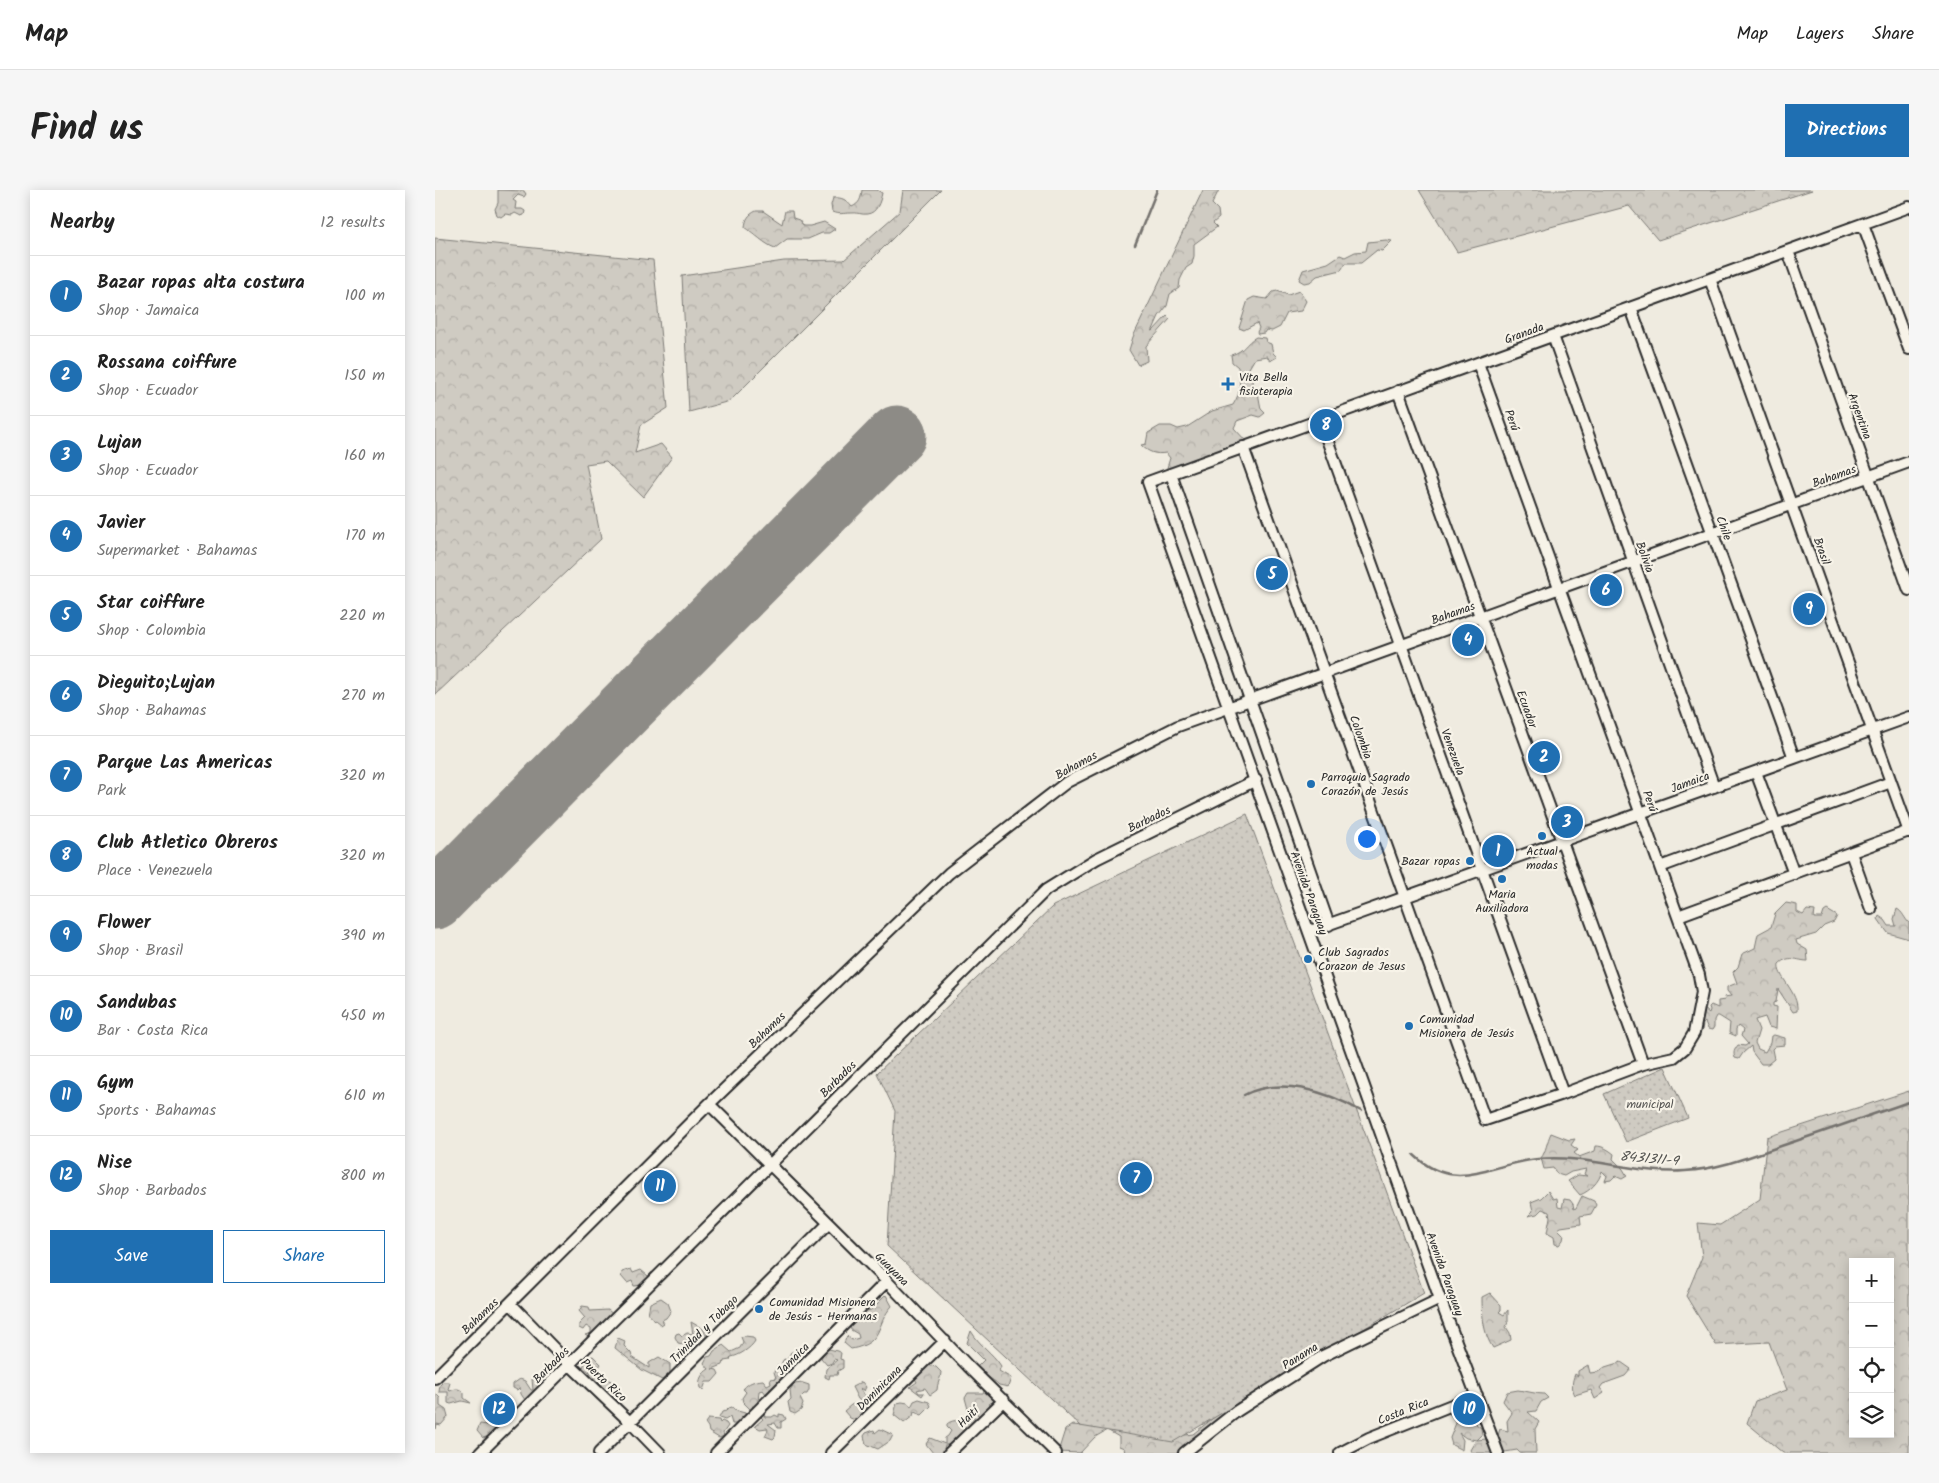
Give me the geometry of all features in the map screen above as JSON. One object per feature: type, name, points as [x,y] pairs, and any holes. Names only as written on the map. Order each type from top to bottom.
[{"type":"street","name":"Granada","points":[[1149,482],[1909,207]]},
{"type":"street","points":[[1863,224],[1909,349]]},
{"type":"street","name":"Argentina","points":[[1788,251],[1909,590]]},
{"type":"street","name":"Brasil","points":[[1710,279],[1909,832]]},
{"type":"street","name":"Chile","points":[[1631,308],[1795,758]]},
{"type":"street","name":"Bolivia","points":[[1553,336],[1714,787]]},
{"type":"street","name":"Perú","points":[[1478,363],[1678,916],[1699,976],[1702,992],[1693,1032],[1685,1048],[1673,1056],[1643,1064],[1563,1094],[1485,1120]]},
{"type":"street","name":"Ecuador","points":[[1399,391],[1643,1064]]},
{"type":"street","name":"Venezuela","points":[[1321,420],[1563,1094]]},
{"type":"street","name":"Colombia","points":[[1243,448],[1485,1120]]},
{"type":"street","name":"Bahamas","points":[[435,1378],[709,1104],[949,873],[1067,782],[1178,726],[1909,462]]},
{"type":"street","points":[[1171,474],[1329,924]]},
{"type":"street","name":"Avenida Paraguay","points":[[1149,482],[1440,1299],[1498,1453]]},
{"type":"street","name":"Jamaica","points":[[1310,931],[1909,717]]},
{"type":"street","points":[[1756,772],[1794,874]]},
{"type":"street","name":"Barbados","points":[[480,1453],[1046,890],[1096,859],[1256,780]]},
{"type":"street","points":[[1660,867],[1891,782]]},
{"type":"street","points":[[1678,916],[1909,832]]},
{"type":"street","points":[[1851,853],[1871,909]]},
{"type":"street","name":"Guayana","points":[[709,1104],[1056,1453]]},
{"type":"street","name":"Trinidad y Tobago","points":[[599,1453],[828,1224]]},
{"type":"street","name":"Jamaica","points":[[716,1453],[887,1281]]},
{"type":"street","name":"Panama","points":[[1184,1453],[1237,1411],[1323,1356],[1440,1299]]},
{"type":"street","name":"Puerto Rico","points":[[510,1303],[660,1453]]},
{"type":"street","name":"Dominicana","points":[[831,1453],[945,1342]]},
{"type":"street","name":"Costa Rica","points":[[1340,1453],[1369,1438],[1477,1395]]},
{"type":"street","name":"Haití","points":[[949,1453],[1004,1400]]},
{"type":"green space","points":[[498,190],[524,191],[526,194],[524,197],[518,195],[513,200],[516,202],[515,209],[525,211],[524,215],[521,216],[515,213],[512,215],[505,214],[501,217],[497,215],[495,209],[498,203]]},
{"type":"green space","points":[[862,190],[877,190],[882,193],[879,203],[873,212],[865,214],[839,214],[832,212],[833,198],[844,200],[852,207],[860,200]]},
{"type":"green space","points":[[903,190],[941,190],[730,401],[689,412],[682,276],[784,261],[844,260],[900,211]]},
{"type":"green space","points":[[1203,190],[1219,190],[1212,204],[1218,210],[1219,218],[1213,223],[1217,227],[1194,244],[1192,264],[1186,268],[1180,280],[1179,288],[1170,294],[1167,306],[1159,316],[1152,332],[1167,316],[1170,319],[1146,346],[1147,361],[1138,365],[1129,350],[1133,337]]},
{"type":"green space","points":[[1419,190],[1812,190],[1658,240],[1629,206],[1457,252]]},
{"type":"green space","points":[[756,211],[763,211],[782,224],[785,211],[792,211],[793,218],[799,220],[803,226],[824,222],[835,229],[829,233],[822,233],[808,239],[787,239],[775,248],[745,227],[748,218]]},
{"type":"green space","points":[[435,238],[653,260],[668,408],[641,425],[635,453],[661,444],[672,457],[643,497],[606,461],[586,464],[601,539],[435,695]]},
{"type":"green space","points":[[1392,241],[1382,251],[1377,250],[1361,263],[1346,263],[1341,270],[1317,276],[1310,282],[1304,283],[1299,280],[1303,270],[1328,263],[1340,255],[1345,257],[1355,252],[1366,251],[1368,242]]},
{"type":"green space","points":[[1277,291],[1288,295],[1299,291],[1306,301],[1301,311],[1287,313],[1280,327],[1272,331],[1266,330],[1264,333],[1258,334],[1259,328],[1257,323],[1244,330],[1239,328],[1248,300],[1254,297],[1267,299],[1273,292]]},
{"type":"green space","points":[[1256,337],[1265,338],[1266,342],[1271,344],[1273,353],[1277,357],[1270,361],[1267,356],[1255,358],[1248,370],[1253,377],[1251,388],[1258,393],[1261,409],[1265,413],[1260,417],[1253,415],[1237,421],[1234,428],[1246,441],[1166,471],[1170,458],[1166,453],[1158,454],[1141,445],[1146,444],[1148,433],[1160,426],[1171,426],[1178,429],[1187,427],[1212,411],[1233,405],[1238,395],[1240,383],[1238,367],[1232,362],[1231,355]]},
{"type":"green space","points":[[1247,814],[1424,1293],[1173,1442],[1080,1426],[887,1246],[895,1111],[877,1073],[1053,906]]},
{"type":"green space","points":[[1786,903],[1797,905],[1797,912],[1803,915],[1807,910],[1815,911],[1814,918],[1822,918],[1827,910],[1837,916],[1834,922],[1824,926],[1816,934],[1796,940],[1797,944],[1807,950],[1808,961],[1786,959],[1779,964],[1781,974],[1795,997],[1797,1011],[1793,1012],[1778,989],[1776,1002],[1773,1003],[1773,1006],[1777,1007],[1776,1029],[1769,1027],[1765,1017],[1755,1020],[1759,1030],[1755,1043],[1758,1049],[1765,1052],[1770,1043],[1771,1036],[1774,1035],[1785,1038],[1785,1045],[1775,1046],[1772,1049],[1774,1059],[1768,1064],[1761,1064],[1752,1052],[1751,1046],[1739,1059],[1735,1058],[1734,1052],[1738,1045],[1745,1046],[1748,1044],[1741,1036],[1743,1030],[1738,1026],[1736,1036],[1729,1033],[1730,1023],[1716,1016],[1712,1030],[1708,1029],[1705,1022],[1702,1031],[1698,1032],[1703,1018],[1701,1015],[1703,1008],[1709,1013],[1711,1005],[1718,1008],[1718,1001],[1725,1000],[1724,997],[1731,996],[1727,991],[1727,987],[1737,983],[1733,972],[1738,967],[1742,954],[1755,948],[1758,934],[1771,927],[1775,914]]},
{"type":"green space","points":[[1897,909],[1909,923],[1909,939],[1888,933],[1878,919],[1879,916],[1889,926],[1896,926],[1894,919]]},
{"type":"green space","name":"municipal","points":[[1665,1067],[1688,1118],[1626,1142],[1604,1094]]},
{"type":"green space","points":[[1909,1091],[1909,1453],[1783,1453],[1747,1423],[1755,1401],[1787,1390],[1769,1342],[1716,1345],[1686,1296],[1702,1257],[1698,1223],[1720,1225],[1760,1199],[1767,1137]]},
{"type":"green space","points":[[1551,1133],[1569,1140],[1575,1139],[1571,1145],[1578,1150],[1574,1153],[1579,1157],[1595,1151],[1596,1146],[1608,1150],[1614,1154],[1613,1159],[1627,1176],[1622,1179],[1615,1176],[1611,1180],[1605,1181],[1607,1176],[1602,1171],[1594,1186],[1580,1195],[1568,1181],[1578,1175],[1587,1176],[1584,1174],[1586,1169],[1571,1172],[1564,1176],[1557,1174],[1553,1168],[1544,1169],[1541,1158]]},
{"type":"green space","points":[[1548,1191],[1553,1199],[1557,1198],[1558,1207],[1562,1208],[1564,1199],[1570,1200],[1574,1209],[1582,1196],[1594,1201],[1596,1205],[1591,1214],[1580,1216],[1581,1224],[1558,1229],[1564,1235],[1559,1245],[1555,1244],[1554,1237],[1547,1233],[1549,1212],[1542,1209],[1537,1214],[1528,1216],[1533,1211],[1531,1202],[1541,1198]]},
{"type":"green space","points":[[631,1269],[633,1273],[641,1270],[648,1276],[652,1272],[656,1275],[651,1283],[645,1281],[641,1285],[634,1286],[632,1281],[627,1283],[621,1276],[622,1272]]},
{"type":"green space","points":[[1490,1293],[1501,1305],[1499,1312],[1504,1315],[1508,1310],[1506,1327],[1510,1333],[1511,1340],[1493,1348],[1485,1330],[1482,1310],[1482,1297]]},
{"type":"green space","points":[[886,1295],[892,1306],[883,1319],[878,1332],[869,1342],[851,1349],[844,1343],[847,1336],[852,1340],[859,1338],[858,1334],[851,1330],[849,1321],[856,1313],[871,1310]]},
{"type":"green space","points":[[661,1298],[668,1303],[671,1311],[662,1320],[664,1323],[661,1325],[648,1314],[650,1303]]},
{"type":"green space","points":[[582,1306],[589,1307],[590,1311],[608,1310],[615,1316],[600,1329],[596,1329],[596,1332],[590,1338],[585,1335],[591,1333],[591,1329],[586,1326],[583,1330],[579,1328],[579,1324],[585,1318],[579,1311]]},
{"type":"green space","points":[[691,1322],[705,1330],[705,1334],[709,1334],[709,1338],[700,1344],[697,1350],[685,1352],[683,1344],[678,1343],[675,1337],[679,1333],[682,1336],[687,1333],[693,1334]]},
{"type":"green space","points":[[971,1331],[1001,1366],[999,1371],[1011,1378],[1008,1387],[999,1385],[977,1367],[984,1360],[967,1343]]},
{"type":"green space","points":[[741,1337],[753,1337],[755,1341],[745,1351],[731,1357],[730,1360],[724,1361],[723,1365],[712,1369],[717,1370],[719,1374],[712,1382],[706,1382],[703,1390],[700,1388],[701,1377],[709,1369],[704,1363],[707,1357],[711,1356],[714,1351],[723,1345],[731,1352],[740,1348],[743,1342]]},
{"type":"green space","points":[[618,1338],[625,1341],[624,1346],[631,1353],[632,1357],[649,1368],[649,1363],[659,1357],[670,1364],[670,1373],[662,1380],[642,1370],[615,1348]]},
{"type":"green space","points":[[812,1348],[819,1350],[805,1364],[797,1359],[793,1364],[795,1369],[780,1380],[782,1382],[779,1388],[772,1389],[770,1393],[766,1394],[763,1390],[759,1391],[758,1402],[761,1401],[757,1408],[752,1406],[756,1409],[753,1412],[743,1402],[742,1398],[746,1392],[743,1389],[747,1385],[754,1381],[763,1380],[767,1385],[771,1383],[770,1379],[776,1378],[774,1372],[777,1366],[782,1366],[782,1362],[784,1359],[787,1360],[791,1352],[800,1352]]},
{"type":"green space","points":[[829,1349],[841,1353],[840,1359],[843,1360],[843,1368],[838,1371],[837,1375],[830,1375],[829,1379],[825,1377],[826,1369],[837,1360],[834,1359],[832,1363],[827,1365],[821,1358],[826,1350]]},
{"type":"green space","points":[[593,1356],[601,1364],[594,1370],[589,1371],[595,1372],[602,1381],[606,1376],[613,1383],[612,1388],[606,1392],[602,1390],[599,1382],[596,1384],[588,1371],[583,1368],[586,1358]]},
{"type":"green space","points":[[1621,1362],[1631,1369],[1625,1376],[1603,1384],[1600,1388],[1604,1393],[1595,1399],[1591,1390],[1575,1395],[1573,1382],[1575,1374],[1578,1376],[1578,1371],[1588,1365],[1590,1373],[1598,1372],[1605,1367]]},
{"type":"green space","points":[[927,1365],[936,1367],[941,1374],[937,1390],[930,1395],[925,1388],[917,1390],[919,1393],[924,1393],[922,1396],[910,1387],[917,1382],[914,1377]]},
{"type":"green space","points":[[520,1379],[525,1381],[531,1390],[533,1390],[532,1379],[541,1382],[539,1384],[546,1384],[533,1400],[525,1400],[521,1394],[520,1387],[517,1390],[513,1388],[513,1384]]},
{"type":"green space","points":[[443,1382],[450,1383],[448,1389],[450,1391],[461,1390],[464,1393],[464,1398],[471,1403],[462,1401],[448,1403],[448,1392],[439,1392],[440,1385]]},
{"type":"green space","points":[[862,1382],[866,1387],[864,1391],[860,1388],[866,1396],[877,1396],[880,1399],[885,1393],[888,1393],[861,1422],[850,1418],[844,1411],[851,1405],[862,1402],[858,1399],[852,1387]]},
{"type":"green space","points":[[803,1383],[809,1385],[809,1390],[807,1394],[800,1398],[803,1404],[801,1410],[795,1414],[790,1412],[788,1402],[791,1399],[790,1390],[794,1384]]},
{"type":"green space","points":[[985,1389],[988,1390],[998,1403],[994,1401],[989,1404],[995,1406],[987,1416],[978,1415],[973,1409],[968,1409],[965,1398],[968,1393],[983,1393]]},
{"type":"green space","points":[[1518,1390],[1544,1394],[1548,1398],[1541,1402],[1536,1411],[1528,1412],[1539,1422],[1535,1429],[1536,1453],[1520,1453],[1517,1450],[1505,1452],[1495,1445],[1500,1429],[1508,1431],[1507,1421],[1512,1413],[1503,1401],[1507,1392]]},
{"type":"green space","points":[[435,1393],[440,1398],[440,1406],[446,1410],[448,1417],[441,1425],[437,1424],[436,1429]]},
{"type":"green space","points":[[919,1399],[929,1402],[931,1406],[922,1415],[914,1412],[913,1416],[904,1423],[894,1415],[897,1403],[908,1403],[911,1407],[914,1401]]},
{"type":"green space","points":[[1247,1401],[1187,1453],[1125,1453],[1124,1448],[1119,1446],[1119,1437],[1107,1430],[1095,1437],[1080,1453],[1058,1452],[1065,1430],[1072,1425],[1185,1435],[1193,1434],[1222,1411]]},
{"type":"green space","points":[[732,1407],[734,1410],[745,1413],[747,1418],[737,1424],[732,1424],[730,1417],[725,1420],[719,1418],[722,1412]]},
{"type":"green space","points":[[1464,1409],[1473,1411],[1479,1416],[1476,1424],[1481,1428],[1482,1435],[1477,1440],[1486,1439],[1491,1443],[1496,1453],[1472,1453],[1470,1450],[1476,1440],[1466,1438],[1459,1433],[1463,1440],[1462,1450],[1452,1445],[1450,1438],[1456,1423],[1448,1413],[1452,1410],[1460,1412]]},
{"type":"green space","points":[[764,1414],[765,1417],[775,1415],[779,1417],[779,1414],[784,1415],[786,1419],[781,1422],[781,1428],[778,1428],[775,1423],[768,1424],[776,1430],[773,1439],[765,1436],[767,1428],[760,1429],[755,1426],[763,1419],[761,1417]]},
{"type":"green space","points":[[498,1417],[505,1422],[499,1431],[483,1438],[477,1431],[480,1424],[488,1425],[488,1421]]},
{"type":"green space","points":[[974,1417],[982,1418],[961,1444],[945,1445],[943,1453],[933,1453],[926,1444],[930,1438],[945,1444],[945,1438],[951,1431],[947,1424],[957,1420],[964,1421],[966,1424],[969,1419]]},
{"type":"green space","points":[[708,1419],[726,1423],[728,1426],[723,1433],[724,1436],[719,1438],[709,1432],[705,1423]]},
{"type":"green space","points":[[880,1429],[893,1435],[890,1441],[878,1449],[866,1444],[864,1436],[866,1433],[874,1430],[875,1433]]},
{"type":"waterway","points":[[1135,245],[1157,190]]},
{"type":"waterway","name":"8431311-9","points":[[1244,1095],[1258,1089],[1273,1087],[1304,1089],[1334,1098],[1361,1111]]},
{"type":"waterway","name":"8431311-9","points":[[1414,1155],[1429,1167],[1444,1173],[1459,1175],[1474,1174],[1538,1159],[1557,1158],[1648,1170],[1698,1170],[1748,1158],[1909,1102]]},
{"type":"runway","points":[[435,900],[897,435]]},
{"type":"place","name":"Vita Bella fisioterapia","points":[[1228,384]]},
{"type":"place","name":"Club Atletico Obreros","points":[[1326,425]]},
{"type":"place","name":"Star coiffure","points":[[1272,574]]},
{"type":"place","name":"Dieguito;Lujan","points":[[1606,590]]},
{"type":"place","name":"Flower","points":[[1809,609]]},
{"type":"place","name":"Javier","points":[[1468,640]]},
{"type":"place","name":"Rossana coiffure","points":[[1544,757]]},
{"type":"place","name":"Parroquia Sagrado Corazón de Jesús","points":[[1311,784]]},
{"type":"place","name":"Lujan","points":[[1567,822]]},
{"type":"place","name":"Actual modas","points":[[1542,836]]},
{"type":"place","name":"Bazar ropas alta costura","points":[[1498,851]]},
{"type":"place","name":"Bazar ropas","points":[[1470,861]]},
{"type":"place","name":"Maria Auxiliadora","points":[[1502,879]]},
{"type":"place","name":"Club Sagrados Corazon de Jesus","points":[[1308,959]]},
{"type":"place","name":"Comunidad Misionera de Jesús","points":[[1409,1026]]},
{"type":"place","name":"Parque Las Americas","points":[[1136,1178]]},
{"type":"place","name":"Gym","points":[[660,1186]]},
{"type":"place","name":"Comunidad Misionera de Jesús - Hermanas","points":[[759,1309]]},
{"type":"place","name":"Nise","points":[[499,1409]]},
{"type":"place","name":"Sandubas","points":[[1469,1409]]}]
